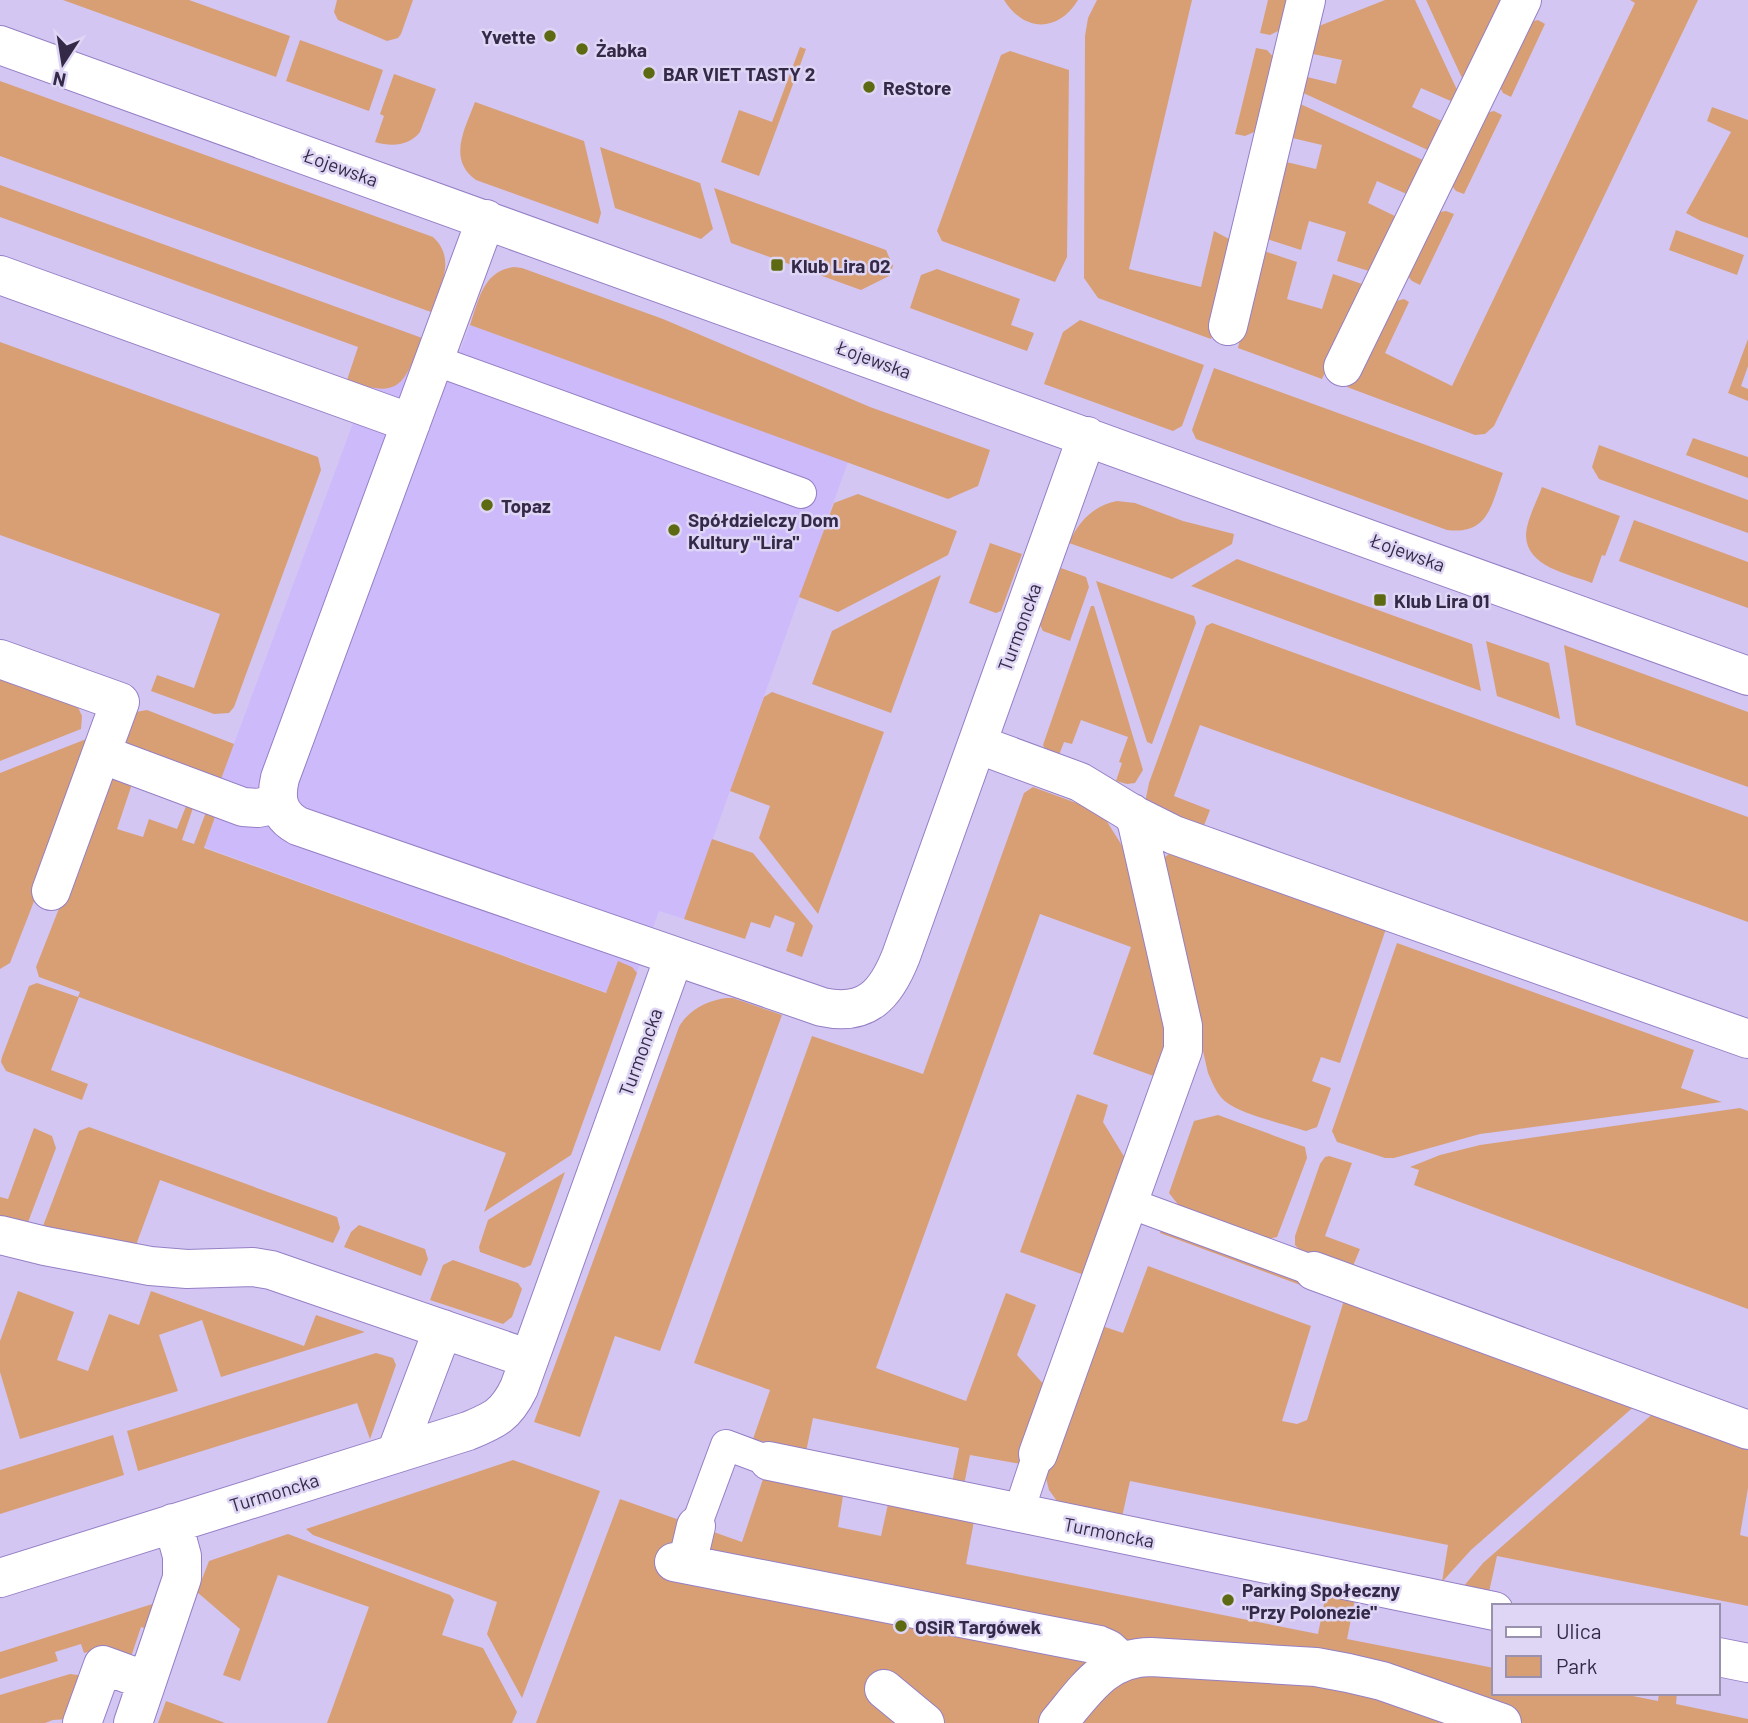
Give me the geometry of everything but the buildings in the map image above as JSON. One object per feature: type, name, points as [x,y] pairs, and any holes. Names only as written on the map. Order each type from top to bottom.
[{"type":"street","points":[[1228,326],[1306,0]]},
{"type":"street","points":[[1343,367],[1522,0]]},
{"type":"street","name":"Łojewska","points":[[0,45],[1748,676]]},
{"type":"street","points":[[486,219],[280,778],[278,804],[285,818],[298,826],[674,957]]},
{"type":"street","points":[[0,275],[411,423]]},
{"type":"street","points":[[434,360],[801,492]]},
{"type":"street","name":"Turmoncka","points":[[0,1578],[494,1421],[510,1405],[674,957],[822,1007],[847,1010],[871,1001],[889,984],[1087,436]]},
{"type":"street","points":[[0,659],[120,702],[51,891]]},
{"type":"street","points":[[977,744],[1061,774],[1132,813],[1194,842],[1748,1040]]},
{"type":"street","points":[[101,754],[243,807],[258,808],[278,804]]},
{"type":"street","points":[[1018,1514],[1179,1063],[1184,1040],[1138,823],[1132,813]]},
{"type":"street","points":[[1129,1203],[1748,1430]]},
{"type":"street","points":[[0,1235],[150,1266],[187,1269],[253,1267],[271,1270],[529,1359]]},
{"type":"street","points":[[396,1454],[443,1329]]},
{"type":"street","name":"Turmoncka","points":[[696,1526],[726,1445],[769,1461],[1492,1611]]},
{"type":"street","points":[[133,1723],[183,1578],[181,1552],[173,1523]]},
{"type":"street","points":[[696,1526],[681,1563],[1099,1645],[1121,1661]]},
{"type":"street","points":[[1058,1723],[1094,1681],[1121,1661],[1137,1657],[1316,1667],[1382,1681],[1502,1723]]},
{"type":"street","points":[[1720,1657],[1748,1663]]},
{"type":"street","points":[[82,1723],[103,1665],[148,1681]]},
{"type":"street","points":[[884,1689],[925,1723]]},
{"type":"shaded area","points":[[470,325],[848,462],[684,919],[659,911],[627,1000],[204,847],[215,817],[208,814],[389,326],[460,351]]},
{"type":"green space","points":[[63,0],[189,0],[290,36],[276,77]]},
{"type":"green space","points":[[337,0],[413,0],[401,34],[398,38],[387,41],[338,20],[334,12]]},
{"type":"green space","points":[[1004,0],[1078,0],[1061,18],[1041,24],[1021,18]]},
{"type":"green space","points":[[1097,0],[1192,0],[1129,269],[1201,287],[1214,231],[1235,242],[1211,339],[1098,298],[1084,278],[1085,36],[1088,18]]},
{"type":"green space","points":[[1268,0],[1292,0],[1286,27],[1270,35],[1260,33]]},
{"type":"green space","points":[[1385,0],[1415,0],[1458,92],[1453,102],[1421,88],[1412,107],[1444,122],[1430,151],[1299,91],[1303,76],[1336,84],[1342,60],[1308,53],[1314,28]]},
{"type":"green space","points":[[1426,0],[1502,0],[1463,80],[1462,78]]},
{"type":"green space","points":[[1630,0],[1698,0],[1494,426],[1485,434],[1475,435],[1347,387],[1389,303],[1404,299],[1409,302],[1385,353],[1452,386],[1635,3]]},
{"type":"green space","points":[[1538,20],[1545,24],[1511,97],[1503,93],[1497,82],[1526,23]]},
{"type":"green space","points":[[300,40],[383,70],[369,111],[286,81]]},
{"type":"green space","points":[[800,47],[806,49],[759,176],[721,162],[739,110],[772,122]]},
{"type":"green space","points":[[1256,48],[1267,50],[1278,62],[1261,129],[1245,136],[1235,134]]},
{"type":"green space","points":[[1010,51],[1069,70],[1067,257],[1055,282],[942,241],[937,231],[1001,55]]},
{"type":"green space","points":[[394,74],[436,89],[416,137],[405,143],[388,145],[375,142],[384,116],[380,114]]},
{"type":"green space","points":[[0,81],[433,237],[444,254],[445,264],[442,283],[431,312],[0,156]]},
{"type":"green space","points":[[475,102],[584,141],[601,213],[598,224],[476,180],[467,172],[462,163],[461,143]]},
{"type":"green space","points":[[1296,102],[1425,161],[1409,195],[1377,181],[1368,203],[1399,218],[1372,272],[1337,261],[1346,232],[1309,221],[1301,250],[1264,238],[1282,161],[1316,169],[1322,145],[1288,137]]},
{"type":"green space","points":[[1712,107],[1748,120],[1748,238],[1686,213],[1731,132],[1707,121]]},
{"type":"green space","points":[[1494,111],[1502,115],[1464,194],[1456,191],[1448,181],[1482,114]]},
{"type":"green space","points":[[600,147],[700,183],[713,229],[701,239],[615,208]]},
{"type":"green space","points":[[0,185],[422,338],[410,367],[398,384],[379,388],[347,380],[358,347],[0,217]]},
{"type":"green space","points":[[714,188],[886,250],[893,266],[889,276],[861,290],[731,243]]},
{"type":"green space","points":[[1446,211],[1454,214],[1420,285],[1404,272],[1433,213]]},
{"type":"green space","points":[[1676,230],[1744,255],[1737,275],[1669,250]]},
{"type":"green space","points":[[1261,250],[1297,262],[1287,299],[1322,309],[1333,274],[1365,285],[1322,379],[1238,348]]},
{"type":"green space","points":[[514,267],[663,319],[870,407],[990,450],[978,486],[948,499],[470,325],[489,280],[495,274]]},
{"type":"green space","points":[[937,269],[1020,299],[1011,325],[1034,333],[1027,351],[910,308],[921,275]]},
{"type":"green space","points":[[1080,320],[1204,365],[1182,426],[1173,431],[1044,384],[1063,332]]},
{"type":"green space","points":[[1748,339],[1748,366],[1741,386],[1748,389],[1748,401],[1728,393]]},
{"type":"green space","points":[[0,342],[318,457],[321,470],[234,707],[229,713],[214,714],[151,691],[157,675],[194,688],[220,614],[0,535]]},
{"type":"green space","points":[[1214,368],[1503,473],[1491,506],[1480,523],[1472,528],[1447,530],[1196,439],[1192,430]]},
{"type":"green space","points":[[1693,438],[1748,457],[1748,478],[1686,455]]},
{"type":"green space","points":[[1599,445],[1748,500],[1748,533],[1599,479],[1592,467]]},
{"type":"green space","points":[[1542,487],[1620,516],[1592,583],[1550,568],[1540,562],[1528,545],[1528,522]]},
{"type":"green space","points":[[858,494],[957,531],[948,555],[838,612],[799,597],[834,503]]},
{"type":"green space","points":[[1108,503],[1135,503],[1183,521],[1234,534],[1232,544],[1172,579],[1069,543],[1088,516]]},
{"type":"green space","points":[[1634,520],[1748,562],[1748,608],[1619,561]]},
{"type":"green space","points":[[990,543],[1022,554],[1001,611],[996,613],[969,603]]},
{"type":"green space","points":[[1237,559],[1472,644],[1481,691],[1191,586]]},
{"type":"green space","points":[[1061,568],[1086,577],[1089,587],[1070,641],[1043,631],[1040,625]]},
{"type":"green space","points":[[941,575],[891,713],[812,684],[832,631]]},
{"type":"green space","points":[[1096,581],[1194,616],[1196,623],[1152,744],[1147,742]]},
{"type":"green space","points":[[1091,606],[1094,606],[1143,770],[1135,783],[1116,781],[1122,763],[1119,762],[1128,737],[1081,720],[1072,744],[1064,742],[1059,755],[1046,751],[1043,745]]},
{"type":"green space","points":[[1212,623],[1748,817],[1748,922],[1200,725],[1174,796],[1210,810],[1203,828],[1145,802],[1149,783],[1206,626]]},
{"type":"green space","points":[[1486,641],[1549,663],[1560,719],[1497,696]]},
{"type":"green space","points":[[1564,645],[1748,712],[1748,787],[1576,725]]},
{"type":"green space","points":[[0,672],[76,703],[82,716],[81,729],[0,761]]},
{"type":"green space","points":[[772,692],[884,732],[818,914],[759,838],[770,806],[730,791],[764,697]]},
{"type":"green space","points":[[147,710],[234,744],[220,782],[128,746],[126,740],[136,712]]},
{"type":"green space","points":[[94,736],[96,742],[10,963],[0,969],[0,773]]},
{"type":"green space","points":[[111,776],[133,781],[117,829],[143,837],[149,819],[177,829],[188,801],[193,808],[182,840],[194,844],[206,812],[210,809],[208,815],[215,817],[204,848],[606,993],[618,961],[632,967],[637,973],[571,1155],[484,1212],[506,1153],[79,997],[51,1070],[88,1084],[82,1100],[6,1071],[1,1062],[2,1057],[29,986],[37,983],[78,997],[80,992],[39,977],[36,967]]},
{"type":"green space","points":[[1033,787],[1101,812],[1131,860],[1172,1042],[1159,1078],[1093,1054],[1131,947],[1040,914],[876,1368],[966,1401],[1006,1293],[1036,1305],[1017,1355],[1048,1389],[1021,1464],[970,1455],[964,1485],[952,1483],[959,1448],[813,1418],[806,1452],[753,1439],[770,1390],[694,1363],[812,1036],[923,1074],[1024,793]]},
{"type":"green space","points":[[712,839],[753,853],[813,926],[802,957],[786,951],[795,923],[775,915],[770,928],[751,922],[745,939],[684,919]]},
{"type":"green space","points":[[1171,852],[1387,926],[1340,1063],[1321,1057],[1312,1081],[1331,1088],[1317,1127],[1306,1131],[1253,1115],[1233,1107],[1216,1089],[1208,1073],[1161,868],[1164,858]]},
{"type":"green space","points":[[1397,943],[1694,1050],[1681,1088],[1722,1102],[1480,1134],[1394,1158],[1385,1158],[1337,1142],[1332,1131]]},
{"type":"green space","points":[[727,998],[782,1015],[660,1351],[615,1336],[580,1437],[534,1422],[679,1027],[699,1007]]},
{"type":"green space","points":[[1077,1094],[1108,1105],[1103,1122],[1128,1163],[1087,1276],[1020,1252]]},
{"type":"green space","points":[[1740,1108],[1748,1111],[1748,1309],[1414,1185],[1419,1170],[1410,1167],[1440,1155],[1480,1145]]},
{"type":"green space","points":[[1218,1115],[1305,1147],[1307,1158],[1277,1237],[1268,1239],[1180,1207],[1169,1193],[1194,1121]]},
{"type":"green space","points":[[89,1127],[337,1217],[340,1228],[333,1243],[160,1180],[136,1245],[43,1226],[79,1131]]},
{"type":"green space","points":[[34,1128],[52,1136],[56,1148],[27,1225],[0,1223],[0,1197],[8,1199]]},
{"type":"green space","points":[[1329,1156],[1352,1163],[1325,1236],[1360,1249],[1353,1266],[1302,1252],[1295,1245],[1295,1236],[1320,1164]]},
{"type":"green space","points":[[565,1172],[531,1265],[524,1268],[480,1252],[479,1247],[488,1220]]},
{"type":"green space","points":[[359,1225],[425,1249],[428,1259],[421,1276],[344,1247],[351,1232]]},
{"type":"green space","points":[[1161,1230],[1326,1290],[1322,1293],[1160,1233]]},
{"type":"green space","points":[[453,1260],[518,1283],[522,1289],[512,1317],[503,1324],[430,1300],[443,1265]]},
{"type":"green space","points":[[1148,1266],[1311,1326],[1282,1421],[1297,1424],[1307,1420],[1345,1297],[1638,1403],[1471,1550],[1442,1582],[1448,1545],[1130,1481],[1122,1517],[1057,1501],[1049,1490],[1045,1474],[1094,1331],[1105,1327],[1123,1333]]},
{"type":"green space","points":[[18,1291],[74,1312],[57,1360],[88,1371],[109,1314],[139,1325],[151,1291],[304,1346],[316,1315],[365,1332],[221,1377],[202,1320],[159,1335],[178,1391],[20,1439],[0,1372],[0,1341]]},
{"type":"green space","points":[[376,1353],[393,1358],[396,1365],[370,1439],[357,1403],[138,1471],[127,1431]]},
{"type":"green space","points":[[1657,1410],[1748,1443],[1748,1488],[1740,1535],[1748,1537],[1748,1606],[1497,1556],[1489,1592],[1463,1587],[1483,1563]]},
{"type":"green space","points":[[113,1435],[124,1475],[0,1514],[0,1470]]},
{"type":"green space","points":[[513,1460],[600,1491],[522,1698],[487,1634],[497,1602],[313,1535],[306,1529]]},
{"type":"green space","name":"OSiR Targówek","points":[[764,1476],[843,1496],[838,1527],[881,1536],[888,1504],[974,1521],[966,1564],[1318,1634],[1326,1594],[1355,1599],[1347,1639],[1492,1668],[1492,1695],[1628,1695],[1658,1701],[1659,1695],[1677,1695],[1676,1704],[1748,1719],[1748,1723],[536,1723],[620,1499],[742,1542]]},
{"type":"green space","points":[[288,1534],[450,1595],[454,1600],[442,1635],[483,1648],[517,1712],[512,1723],[327,1723],[369,1607],[278,1575],[240,1681],[223,1675],[240,1629],[197,1592],[209,1561]]},
{"type":"green space","points":[[162,1601],[151,1630],[141,1627],[130,1660],[92,1651],[84,1653],[81,1644],[55,1652],[58,1661],[0,1679],[0,1652]]},
{"type":"green space","points":[[70,1674],[78,1675],[80,1680],[69,1719],[45,1723],[0,1723],[0,1695]]},
{"type":"green space","points":[[166,1701],[225,1723],[158,1723]]},
{"type":"place","name":"Yvette","points":[[550,36]]},
{"type":"place","name":"Żabka","points":[[582,49]]},
{"type":"place","name":"BAR VIET TASTY 2","points":[[649,73]]},
{"type":"place","name":"ReStore","points":[[869,87]]},
{"type":"place","name":"Klub Lira 02","points":[[777,265]]},
{"type":"place","name":"Topaz","points":[[487,505]]},
{"type":"place","name":"Spółdzielczy Dom Kultury \"Lira\"","points":[[674,530]]},
{"type":"place","name":"Klub Lira 01","points":[[1380,600]]},
{"type":"place","name":"Parking Społeczny \"Przy Polonezie\"","points":[[1228,1600]]},
{"type":"place","name":"OSiR Targówek","points":[[901,1626]]}]
